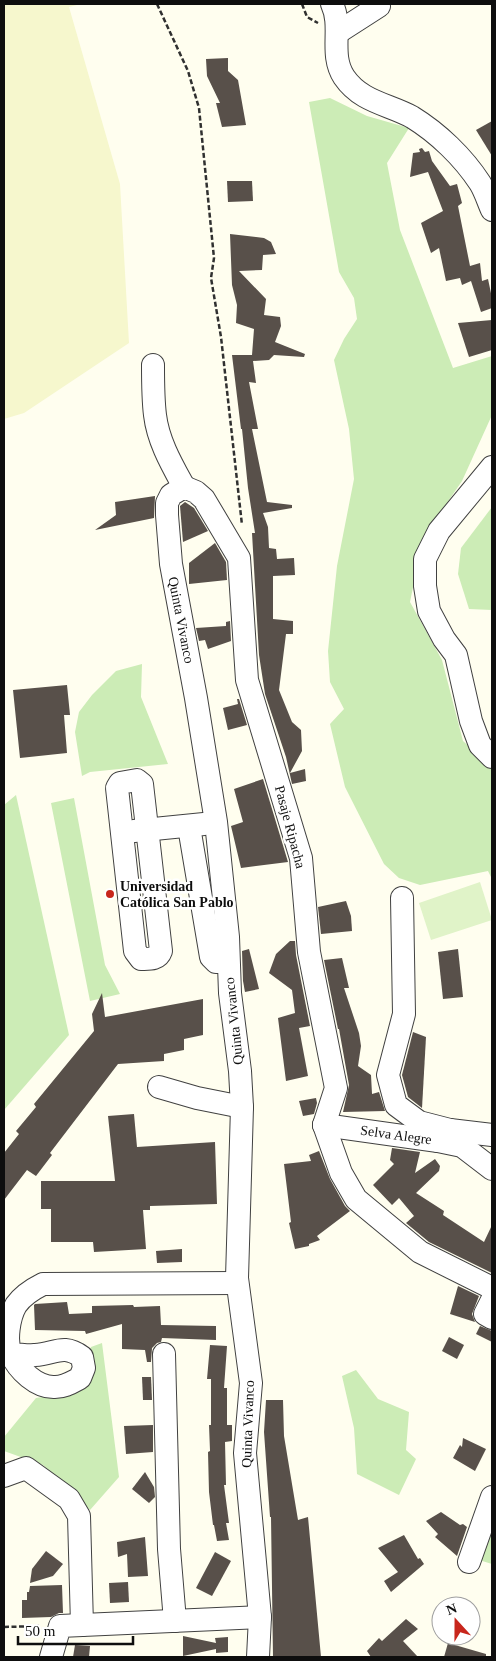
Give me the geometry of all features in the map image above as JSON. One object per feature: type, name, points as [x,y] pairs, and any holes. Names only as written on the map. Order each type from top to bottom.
[{"type":"street","points":[[332,4],[336,11],[336,56],[344,77],[362,96],[412,117],[449,145],[480,183],[492,210]]},
{"type":"street","points":[[337,33],[380,4]]},
{"type":"street","points":[[152,365],[155,417],[162,442],[184,487]]},
{"type":"street","points":[[492,467],[439,531],[425,559],[425,586],[429,611],[444,639],[456,654],[471,721],[480,745],[492,757]]},
{"type":"street","name":"Pasaje Ripacha","points":[[184,487],[190,488],[204,499],[239,558],[247,680],[301,858],[309,952],[336,1088],[324,1125]]},
{"type":"street","name":"Quinta Vivanco","points":[[184,487],[171,495],[166,515],[171,564],[196,698],[216,822],[240,1071],[242,1108],[238,1283],[251,1383],[245,1453],[260,1616],[258,1657]]},
{"type":"street","points":[[137,780],[142,784],[148,830],[161,951],[158,957],[141,959],[135,951],[117,788],[122,782],[137,780]]},
{"type":"street","points":[[123,833],[189,827],[216,822]]},
{"type":"street","points":[[189,827],[211,957],[216,962],[228,962]]},
{"type":"street","points":[[402,898],[404,1014],[388,1075],[396,1105],[419,1122],[462,1146],[492,1169]]},
{"type":"street","points":[[159,1087],[242,1108]]},
{"type":"street","points":[[324,1125],[341,1173],[356,1199],[420,1252],[492,1288]]},
{"type":"street","name":"Selva Alegre","points":[[324,1125],[444,1135],[492,1135]]},
{"type":"street","points":[[11,1354],[8,1343],[11,1320],[16,1305],[27,1293],[43,1284],[238,1283]]},
{"type":"street","points":[[492,1300],[485,1314],[492,1318]]},
{"type":"street","points":[[164,1354],[169,1549],[175,1621]]},
{"type":"street","points":[[4,1476],[26,1468],[69,1499],[79,1516],[82,1625]]},
{"type":"street","points":[[469,1562],[492,1497]]},
{"type":"street","points":[[51,1657],[60,1626],[260,1616]]},
{"type":"path","points":[[157,4],[188,71],[199,108],[214,258],[212,278],[223,356],[242,527]]},
{"type":"path","points":[[4,1627],[60,1626]]},
{"type":"green space","points":[[4,4],[81,4],[69,7],[120,184],[129,343],[24,413],[4,419]]},
{"type":"green space","points":[[330,98],[367,116],[409,128],[387,163],[400,230],[453,368],[492,356],[492,415],[462,481],[423,538],[410,602],[442,660],[463,741],[492,767],[492,879],[488,871],[420,885],[399,878],[384,864],[345,787],[330,724],[344,709],[330,682],[328,651],[337,566],[354,479],[349,429],[334,360],[344,339],[357,319],[354,298],[339,272],[309,102]]},
{"type":"green space","points":[[492,507],[492,610],[469,609],[458,574],[461,548]]},
{"type":"green space","points":[[142,664],[141,697],[168,764],[90,772],[82,776],[75,732],[79,712],[92,695],[116,671]]},
{"type":"green space","points":[[16,795],[69,1035],[4,1110],[4,805]]},
{"type":"green space","points":[[74,798],[105,965],[120,994],[90,1001],[51,803]]},
{"type":"green space","points":[[480,882],[492,920],[431,940],[419,903]]},
{"type":"green space","points":[[102,1343],[119,1477],[90,1510],[43,1465],[4,1451],[4,1437],[36,1398],[73,1392],[91,1347]]},
{"type":"green space","points":[[356,1370],[378,1399],[409,1412],[406,1450],[416,1459],[399,1495],[357,1474],[354,1428],[342,1376]]},
{"type":"green space","points":[[492,1525],[492,1564],[479,1560]]},
{"type":"building","points":[[228,58],[228,71],[238,80],[246,125],[222,127],[216,103],[220,103],[207,76],[206,59]]},
{"type":"building","points":[[492,121],[492,156],[476,130]]},
{"type":"building","points":[[422,148],[425,152],[429,151],[432,161],[450,186],[457,184],[462,203],[458,206],[470,266],[480,263],[482,281],[488,279],[492,308],[481,312],[471,281],[462,285],[460,278],[446,281],[439,248],[431,253],[421,223],[443,211],[428,172],[410,177],[413,153],[420,152],[419,149]]},
{"type":"building","points":[[227,181],[252,181],[253,201],[228,202]]},
{"type":"building","points":[[230,234],[264,238],[271,242],[276,254],[263,255],[262,270],[239,271],[266,299],[264,315],[280,317],[281,326],[275,342],[305,354],[304,357],[274,355],[269,360],[253,361],[256,383],[249,382],[258,429],[252,429],[267,502],[292,505],[292,508],[263,513],[268,527],[269,548],[276,549],[277,559],[294,558],[295,575],[273,576],[273,619],[293,621],[293,634],[286,634],[279,690],[292,722],[301,730],[302,751],[290,773],[305,769],[306,781],[292,784],[286,757],[265,694],[259,655],[252,533],[255,533],[232,355],[252,355],[254,329],[236,323],[237,305],[232,285]]},
{"type":"building","points":[[492,320],[492,350],[469,357],[458,323]]},
{"type":"building","points":[[155,496],[154,518],[95,530],[116,515],[115,502]]},
{"type":"building","points":[[185,502],[194,508],[208,531],[183,542],[180,506]]},
{"type":"building","points":[[215,543],[226,562],[227,580],[189,584],[189,563]]},
{"type":"building","points":[[230,621],[231,641],[208,649],[205,640],[199,641],[196,628],[226,626],[226,622]]},
{"type":"building","points":[[67,685],[70,715],[64,715],[67,753],[20,758],[13,690]]},
{"type":"building","points":[[237,699],[239,699],[247,725],[228,730],[223,708],[238,704]]},
{"type":"building","points":[[263,779],[288,862],[241,868],[231,826],[243,822],[234,789]]},
{"type":"building","points":[[346,901],[351,916],[352,931],[321,934],[318,907]]},
{"type":"building","points":[[290,941],[295,941],[310,1026],[299,1028],[308,1076],[286,1081],[278,1018],[295,1013],[292,990],[269,973],[276,954]]},
{"type":"building","points":[[249,949],[259,989],[245,992],[242,951]]},
{"type":"building","points":[[458,949],[463,997],[443,999],[438,952]]},
{"type":"building","points":[[342,958],[349,988],[344,988],[359,1033],[361,1046],[358,1066],[371,1075],[372,1094],[379,1092],[385,1111],[343,1112],[349,1085],[324,960]]},
{"type":"building","points":[[102,993],[105,1017],[203,999],[203,1035],[184,1039],[184,1050],[164,1054],[164,1061],[118,1064],[50,1153],[52,1155],[36,1176],[27,1170],[4,1200],[4,1153],[19,1134],[16,1131],[36,1107],[34,1104],[94,1031],[92,1014]]},
{"type":"building","points":[[413,1032],[426,1037],[422,1108],[408,1097],[402,1075]]},
{"type":"building","points":[[316,1098],[317,1103],[314,1114],[303,1116],[299,1101]]},
{"type":"building","points":[[134,1114],[137,1147],[215,1142],[217,1204],[150,1206],[150,1210],[143,1210],[146,1249],[94,1252],[93,1242],[51,1242],[51,1209],[41,1209],[41,1181],[115,1181],[108,1116]]},
{"type":"building","points":[[392,1148],[420,1152],[415,1173],[435,1159],[440,1166],[439,1171],[416,1193],[444,1211],[443,1215],[484,1242],[492,1225],[492,1273],[429,1242],[406,1223],[414,1216],[399,1198],[392,1205],[373,1185],[394,1164],[390,1160]]},
{"type":"building","points":[[319,1151],[330,1179],[345,1206],[350,1211],[317,1236],[320,1240],[309,1244],[309,1246],[295,1249],[289,1223],[291,1222],[284,1164],[311,1161],[309,1155]]},
{"type":"building","points":[[182,1249],[182,1262],[157,1263],[156,1251]]},
{"type":"building","points":[[458,1286],[479,1296],[472,1314],[475,1322],[450,1314]]},
{"type":"building","points":[[67,1302],[69,1314],[92,1313],[92,1306],[160,1306],[161,1325],[216,1326],[216,1340],[162,1338],[161,1342],[152,1348],[151,1362],[147,1362],[145,1350],[122,1349],[122,1324],[86,1334],[85,1331],[35,1330],[35,1304]]},
{"type":"building","points":[[480,1326],[492,1331],[492,1342],[476,1334]]},
{"type":"building","points":[[449,1337],[464,1345],[457,1359],[442,1351]]},
{"type":"building","points":[[210,1345],[227,1346],[224,1388],[227,1388],[227,1425],[232,1425],[232,1441],[225,1442],[226,1485],[224,1485],[229,1523],[226,1523],[229,1540],[217,1541],[209,1492],[208,1452],[210,1451],[211,1379],[207,1379]]},
{"type":"building","points":[[142,1377],[151,1377],[152,1400],[143,1400]]},
{"type":"building","points":[[266,1400],[283,1400],[284,1436],[298,1520],[308,1517],[321,1657],[273,1657],[271,1517],[264,1432]]},
{"type":"building","points":[[153,1425],[153,1452],[126,1454],[124,1426]]},
{"type":"building","points":[[463,1438],[486,1449],[475,1471],[453,1458],[460,1445],[462,1447]]},
{"type":"building","points":[[145,1472],[154,1487],[155,1497],[149,1503],[132,1489]]},
{"type":"building","points":[[441,1512],[460,1525],[463,1524],[467,1527],[457,1556],[435,1537],[438,1534],[426,1521]]},
{"type":"building","points":[[404,1535],[418,1559],[420,1558],[424,1564],[391,1592],[384,1581],[398,1572],[378,1548]]},
{"type":"building","points":[[145,1537],[148,1576],[128,1577],[127,1554],[118,1557],[117,1542]]},
{"type":"building","points":[[46,1551],[63,1564],[53,1576],[30,1583],[32,1569]]},
{"type":"building","points":[[215,1552],[231,1561],[212,1596],[196,1588]]},
{"type":"building","points":[[128,1582],[129,1602],[110,1603],[109,1583]]},
{"type":"building","points":[[62,1585],[63,1613],[51,1617],[22,1618],[22,1600],[27,1600],[27,1592],[29,1592],[30,1586]]},
{"type":"building","points":[[406,1619],[418,1629],[403,1641],[418,1657],[371,1657],[367,1651],[379,1638],[382,1641]]},
{"type":"building","points":[[183,1636],[216,1643],[215,1638],[228,1637],[228,1652],[216,1653],[216,1649],[183,1656]]},
{"type":"building","points":[[75,1645],[90,1646],[89,1657],[73,1657]]},
{"type":"building","points":[[447,1646],[458,1646],[486,1654],[486,1657],[444,1657]]},
{"type":"place","name":"Universidad Católica San Pablo","points":[[110,894]]}]
